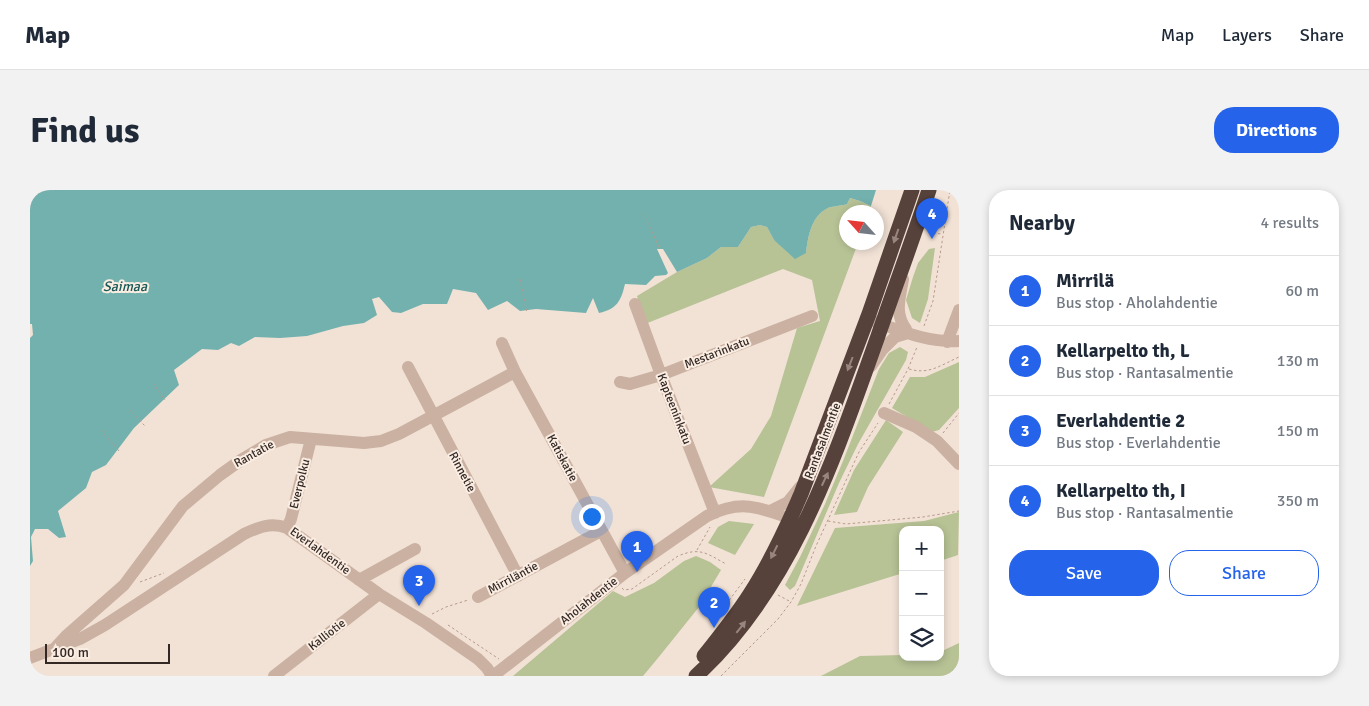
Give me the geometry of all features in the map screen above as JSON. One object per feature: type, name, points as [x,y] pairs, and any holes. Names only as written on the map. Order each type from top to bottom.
[{"type":"highway","name":"Rantasalmentie","points":[[696,676],[708,666],[760,604],[796,542],[798,521],[808,475],[868,316],[912,190]]},
{"type":"highway","name":"Rantasalmentie","points":[[688,676],[750,595],[772,557],[798,521],[829,469],[864,376],[929,190]]},
{"type":"street","points":[[906,258],[898,313],[907,331]]},
{"type":"street","name":"Kapteeninkatu","points":[[635,304],[715,512]]},
{"type":"street","points":[[868,316],[921,337],[953,342],[959,310]]},
{"type":"street","name":"Mestarinkatu","points":[[620,382],[630,384],[661,375],[812,316]]},
{"type":"street","points":[[864,376],[882,350],[895,337],[907,331]]},
{"type":"street","name":"Katiskatie","points":[[502,343],[515,372],[625,573]]},
{"type":"street","name":"Rinnetie","points":[[408,367],[518,576]]},
{"type":"street","name":"Rantatie","points":[[54,649],[124,585],[183,506],[241,460],[266,445],[290,438],[364,443],[381,441],[433,416],[515,372]]},
{"type":"street","points":[[884,413],[916,427],[937,441],[959,464]]},
{"type":"street","name":"Everpolku","points":[[287,528],[291,519],[311,439]]},
{"type":"street","points":[[770,511],[788,502],[808,475]]},
{"type":"street","name":"Aholahdentie","points":[[493,676],[614,581],[707,516],[727,508],[746,506],[770,511],[798,521]]},
{"type":"street","name":"Everlahdentie","points":[[30,658],[80,639],[105,625],[244,534],[267,525],[278,525],[287,528],[379,594],[426,623],[478,659],[493,676]]},
{"type":"street","name":"Mirriläntie","points":[[478,597],[601,531]]},
{"type":"street","points":[[359,580],[415,549]]},
{"type":"street","name":"Kalliotie","points":[[274,676],[379,594]]},
{"type":"path","points":[[721,676],[778,618],[802,584],[827,521],[859,452],[884,413],[908,369],[921,337],[932,301],[950,190]]},
{"type":"path","points":[[643,213],[660,249]]},
{"type":"path","points":[[933,233],[943,235]]},
{"type":"path","points":[[520,279],[527,313]]},
{"type":"path","points":[[908,369],[917,372],[930,371],[959,357]]},
{"type":"path","points":[[153,383],[165,400]]},
{"type":"path","points":[[129,409],[144,426]]},
{"type":"path","points":[[937,441],[959,413]]},
{"type":"path","points":[[101,430],[119,452]]},
{"type":"path","points":[[827,521],[846,524],[959,512]]},
{"type":"path","points":[[614,581],[624,590],[632,589],[678,556],[697,550],[726,564]]},
{"type":"path","points":[[124,585],[133,584],[170,571]]},
{"type":"path","points":[[714,628],[713,622],[747,576]]},
{"type":"path","points":[[777,594],[791,602]]},
{"type":"path","name":"Mirriläntie","points":[[426,623],[433,614],[446,606],[478,597]]},
{"type":"path","points":[[448,624],[500,659]]},
{"type":"green space","points":[[850,198],[869,205],[842,205],[847,204]]},
{"type":"green space","points":[[839,206],[839,250],[855,250],[764,497],[709,487],[751,449],[771,416],[797,328],[820,321],[812,280],[783,269],[645,324],[637,296],[677,272],[707,258],[721,247],[738,247],[751,227],[760,225],[767,227],[774,240],[806,253],[811,228],[818,216],[828,208]]},
{"type":"green space","points":[[935,248],[928,299],[920,323],[912,318],[906,300],[918,263],[929,249]]},
{"type":"green space","points":[[900,347],[908,352],[906,360],[858,444],[839,483],[795,586],[790,590],[785,585],[825,504],[879,369],[889,353]]},
{"type":"green space","points":[[959,362],[959,408],[939,430],[932,432],[892,408],[910,377],[925,377]]},
{"type":"green space","points":[[886,420],[903,432],[868,487],[857,512],[834,515],[854,470]]},
{"type":"green space","points":[[959,512],[958,555],[944,560],[944,526],[899,526],[899,574],[797,606],[835,528],[924,521]]},
{"type":"green space","points":[[729,521],[754,524],[735,555],[708,543],[718,527]]},
{"type":"green space","points":[[696,556],[710,562],[721,570],[699,607],[643,676],[513,676],[613,591],[625,597],[654,583],[684,561]]},
{"type":"green space","points":[[959,643],[959,676],[821,676],[860,656],[899,655],[899,661],[944,661],[944,650]]},
{"type":"water","name":"Saimaa","points":[[30,190],[876,190],[871,205],[850,198],[847,204],[830,207],[822,212],[811,228],[806,253],[795,259],[774,240],[767,227],[760,225],[751,227],[738,247],[721,247],[707,258],[677,272],[663,249],[657,249],[668,273],[655,276],[646,285],[625,284],[620,300],[614,307],[599,313],[593,298],[586,313],[536,309],[520,311],[507,301],[488,310],[476,293],[453,289],[447,304],[423,304],[401,313],[392,312],[379,297],[372,299],[377,315],[364,323],[343,326],[307,336],[255,337],[239,346],[231,343],[218,350],[202,349],[174,370],[179,385],[134,428],[106,465],[92,472],[86,488],[58,511],[66,537],[59,538],[48,529],[35,529],[31,537],[33,561],[30,566],[30,338],[33,335],[32,324],[30,324]]},
{"type":"place","name":"Kellarpelto th, I","points":[[932,239]]},
{"type":"place","name":"Mirrilä","points":[[637,572]]},
{"type":"place","name":"Everlahdentie 2","points":[[419,606]]},
{"type":"place","name":"Kellarpelto th, L","points":[[714,628]]}]
